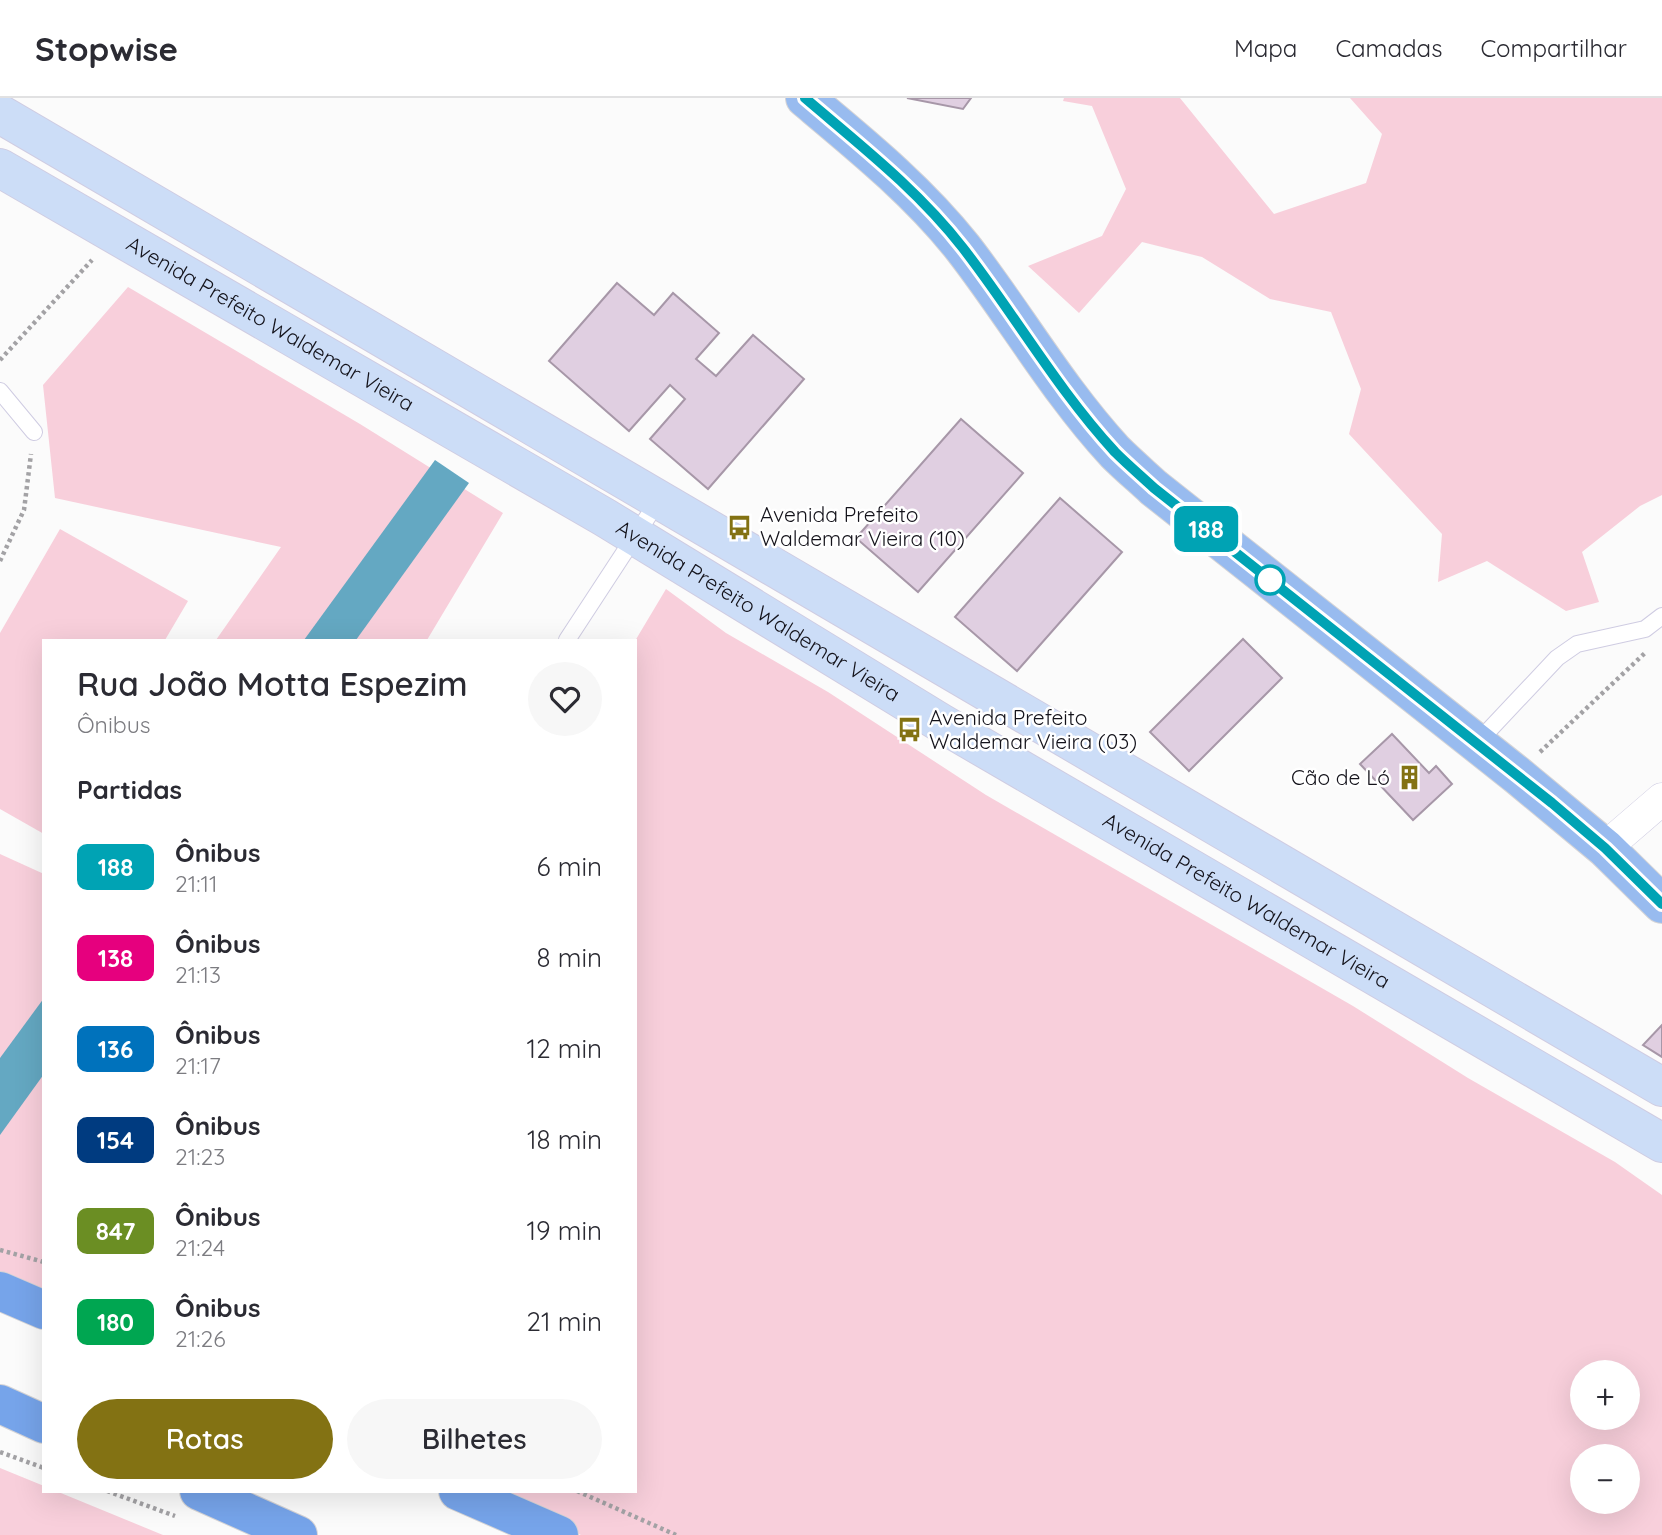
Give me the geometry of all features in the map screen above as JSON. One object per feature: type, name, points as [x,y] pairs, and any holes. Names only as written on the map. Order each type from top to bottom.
[{"type":"highway","points":[[0,1291],[42,1309]]},
{"type":"highway","points":[[0,1404],[42,1422]]},
{"type":"highway","points":[[463,1493],[559,1535]]},
{"type":"highway","points":[[192,1506],[299,1535]]},
{"type":"main road","points":[[805,98],[879,161],[962,247],[1048,368],[1116,453],[1154,488],[1517,775],[1605,848],[1662,904]]},
{"type":"main road","name":"Avenida Prefeito Waldemar Vieira","points":[[0,114],[1662,1087]]},
{"type":"main road","name":"Avenida Prefeito Waldemar Vieira","points":[[0,168],[620,526],[941,723],[1662,1143]]},
{"type":"main road","points":[[620,526],[625,481]]},
{"type":"street","points":[[1605,848],[1662,799]]},
{"type":"lane","points":[[0,391],[34,432]]},
{"type":"lane","points":[[568,639],[620,526],[658,501]]},
{"type":"lane","points":[[1477,743],[1556,658],[1577,644],[1646,629],[1662,616]]},
{"type":"path","points":[[0,360],[114,235]]},
{"type":"path","points":[[0,561],[24,510],[34,432]]},
{"type":"path","points":[[1517,775],[1654,645]]},
{"type":"path","points":[[0,1250],[42,1261]]},
{"type":"path","points":[[0,1452],[42,1467]]},
{"type":"path","points":[[118,1493],[192,1506]]},
{"type":"path","points":[[582,1493],[677,1535]]},
{"type":"shaded area","points":[[1064,98],[1180,98],[1274,214],[1366,183],[1382,134],[1350,98],[1662,98],[1662,495],[1640,506],[1582,552],[1599,602],[1566,611],[1487,561],[1438,582],[1442,534],[1349,434],[1361,389],[1331,312],[1270,299],[1202,257],[1142,242],[1079,313],[1028,266],[1102,236],[1126,189],[1092,106],[1063,101]]},
{"type":"shaded area","points":[[128,287],[360,424],[503,513],[428,639],[217,639],[281,547],[55,498],[43,385]]},
{"type":"shaded area","points":[[60,529],[188,601],[166,639],[42,639],[42,833],[0,809],[0,633]]},
{"type":"shaded area","points":[[666,589],[726,633],[828,692],[986,795],[1353,1006],[1468,1078],[1615,1162],[1662,1195],[1662,1535],[581,1535],[486,1493],[637,1493],[636,639]]},
{"type":"shaded area","points":[[0,854],[42,873],[42,1294],[0,1275]]},
{"type":"shaded area","points":[[0,1468],[42,1485],[42,1493],[61,1493],[163,1535],[0,1535]]},
{"type":"water","points":[[435,460],[469,483],[357,639],[305,639]]},
{"type":"water","points":[[42,1001],[42,1077],[0,1135],[0,1058]]},
{"type":"building","points":[[907,98],[971,98],[963,109]]},
{"type":"building","points":[[617,283],[654,315],[673,293],[719,333],[696,359],[716,376],[753,335],[804,379],[708,489],[650,439],[685,399],[670,385],[629,431],[549,361]]},
{"type":"building","points":[[961,419],[1023,473],[918,592],[856,538]]},
{"type":"building","points":[[1060,498],[1122,552],[1017,671],[955,617]]},
{"type":"building","points":[[1243,639],[1282,678],[1189,771],[1150,732]]},
{"type":"building","name":"Cão de Ló","points":[[1392,734],[1429,773],[1436,766],[1452,784],[1413,820],[1360,764]]},
{"type":"building","points":[[1662,1025],[1662,1057],[1643,1045]]},
{"type":"bus line","name":"188","points":[[805,98],[879,161],[922,202],[962,247],[1048,368],[1116,453],[1154,488],[1552,803],[1605,848],[1662,904]]},
{"type":"place","name":"Avenida Prefeito Waldemar Vieira (10)","points":[[740,527]]},
{"type":"place","name":"Avenida Prefeito Waldemar Vieira (03)","points":[[909,730]]},
{"type":"place","name":"Cão de Ló","points":[[1410,778]]}]
